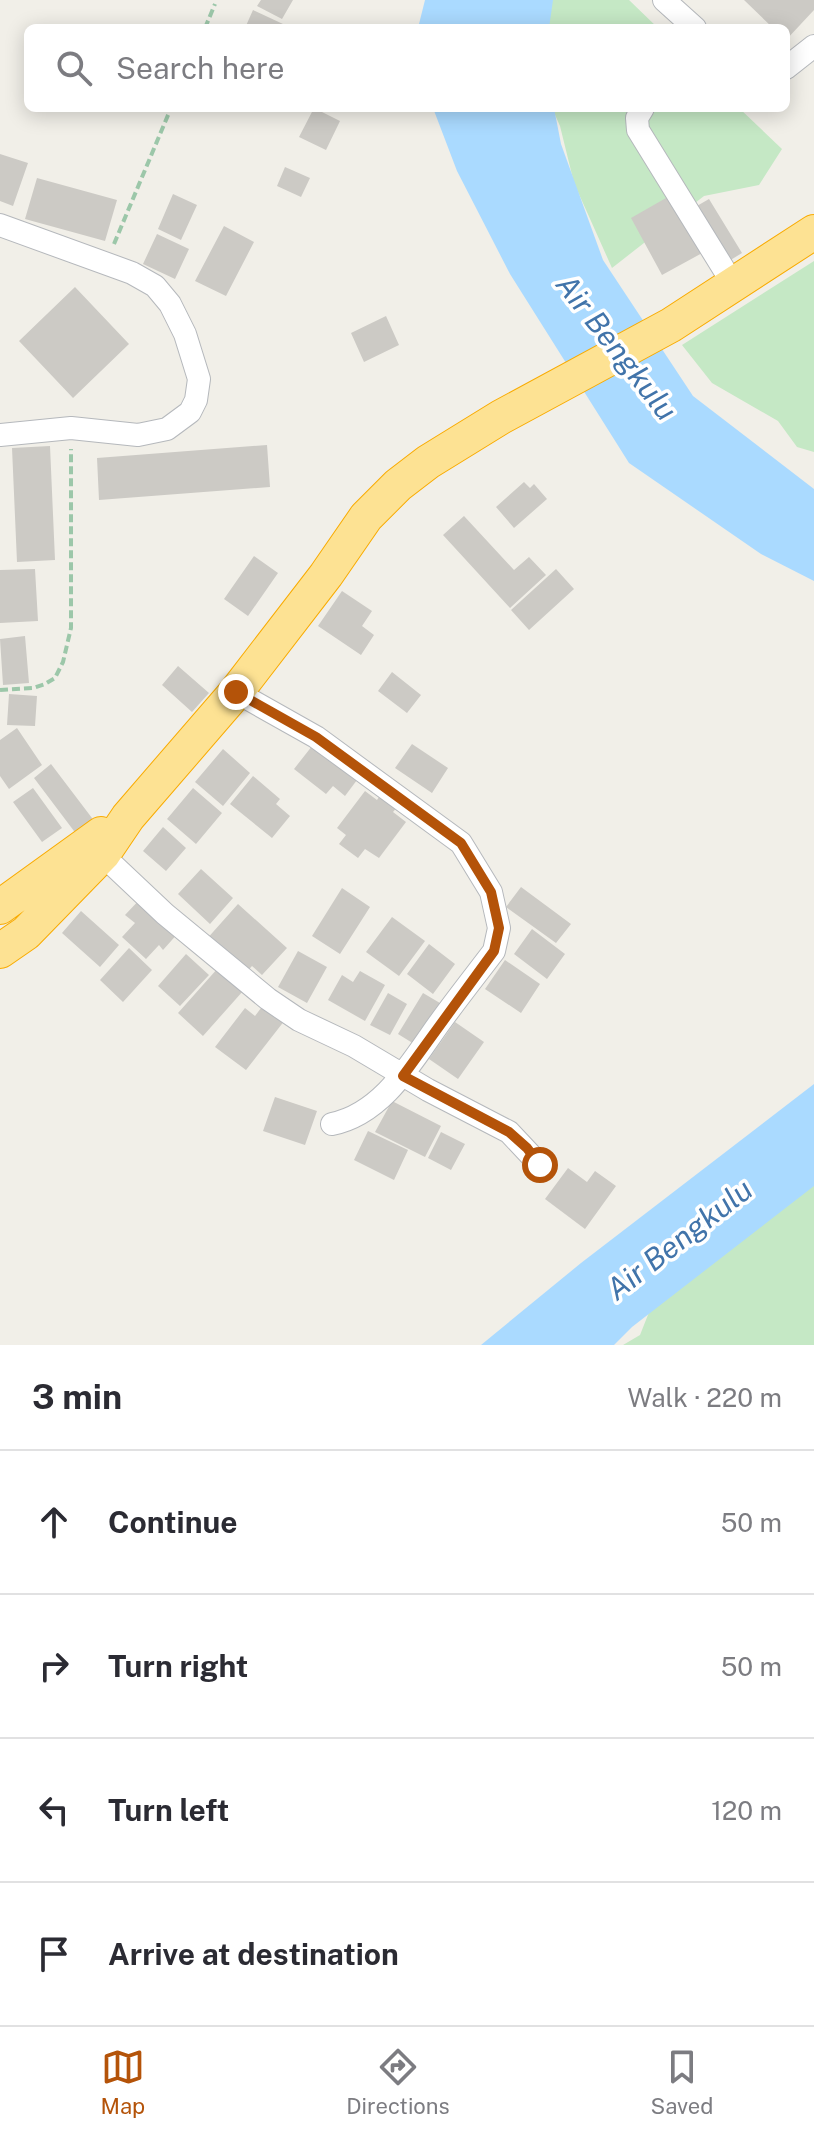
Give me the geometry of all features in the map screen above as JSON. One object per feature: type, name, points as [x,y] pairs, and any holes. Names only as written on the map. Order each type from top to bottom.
[{"type":"highway","points":[[0,951],[26,933],[95,849],[128,817],[236,692],[326,575],[366,517],[398,485],[428,462],[501,417],[671,325],[814,232]]},
{"type":"highway","points":[[0,907],[95,849]]},
{"type":"street","points":[[664,0],[691,24]]},
{"type":"street","points":[[790,65],[814,46]]},
{"type":"street","points":[[641,112],[637,118],[638,130],[733,284]]},
{"type":"street","points":[[0,225],[132,273],[155,286],[170,304],[185,334],[199,379],[196,400],[190,412],[167,429],[138,435],[71,428],[0,435]]},
{"type":"street","points":[[236,692],[316,737],[461,843],[491,892],[499,928],[494,951],[403,1076],[358,1114],[332,1124]]},
{"type":"street","points":[[95,849],[176,923],[268,999],[299,1020],[354,1046],[403,1076],[509,1132],[540,1165]]},
{"type":"path","points":[[207,24],[215,4]]},
{"type":"path","points":[[105,264],[169,112]]},
{"type":"path","points":[[0,690],[45,684],[55,678],[63,662],[71,628],[71,428]]},
{"type":"green space","points":[[533,0],[629,0],[654,24],[529,24]]},
{"type":"green space","points":[[554,112],[743,112],[782,149],[759,185],[704,196],[612,268],[574,183]]},
{"type":"green space","points":[[814,261],[814,452],[797,447],[778,421],[712,383],[682,345]]},
{"type":"green space","points":[[814,1146],[814,1345],[623,1345],[640,1335],[663,1277]]},
{"type":"water","points":[[425,0],[553,0],[550,24],[419,24]]},
{"type":"water","name":"Air Bengkulu","points":[[435,112],[555,112],[561,144],[603,260],[693,396],[814,489],[814,581],[761,554],[629,463],[510,274],[457,171]]},
{"type":"water","name":"Air Bengkulu","points":[[814,1084],[814,1186],[632,1327],[614,1345],[481,1345],[581,1263]]},
{"type":"building","points":[[261,0],[293,0],[282,19],[257,6]]},
{"type":"building","points":[[744,0],[814,0],[814,10],[790,36],[790,24],[769,24]]},
{"type":"building","points":[[253,10],[283,24],[247,24]]},
{"type":"building","points":[[312,112],[322,112],[340,121],[326,150],[299,137]]},
{"type":"building","points":[[0,154],[28,163],[13,206],[0,201]]},
{"type":"building","points":[[285,167],[310,178],[301,197],[277,186]]},
{"type":"building","points":[[37,178],[117,200],[105,241],[25,219]]},
{"type":"building","points":[[173,194],[197,205],[181,240],[158,229]]},
{"type":"building","points":[[673,194],[704,252],[662,275],[631,218]]},
{"type":"building","points":[[709,199],[742,253],[724,264],[690,210]]},
{"type":"building","points":[[224,226],[254,242],[226,296],[195,281]]},
{"type":"building","points":[[157,234],[189,249],[175,279],[143,264]]},
{"type":"building","points":[[75,287],[129,344],[73,398],[19,341]]},
{"type":"building","points":[[386,316],[399,345],[364,362],[351,333]]},
{"type":"building","points":[[267,445],[270,487],[99,500],[97,458]]},
{"type":"building","points":[[50,446],[55,560],[17,562],[12,448]]},
{"type":"building","points":[[524,482],[530,488],[534,484],[547,499],[514,528],[496,507]]},
{"type":"building","points":[[464,516],[514,570],[529,557],[546,575],[510,608],[443,535]]},
{"type":"building","points":[[254,556],[278,573],[248,616],[224,599]]},
{"type":"building","points":[[35,569],[38,621],[0,623],[0,570]]},
{"type":"building","points":[[556,569],[574,589],[529,630],[511,610]]},
{"type":"building","points":[[342,591],[372,611],[362,626],[374,635],[361,655],[318,626]]},
{"type":"building","points":[[25,636],[29,683],[3,685],[0,639]]},
{"type":"building","points":[[178,666],[209,693],[192,712],[162,685]]},
{"type":"building","points":[[392,672],[421,695],[407,713],[378,691]]},
{"type":"building","points":[[9,694],[37,696],[35,726],[7,725]]},
{"type":"building","points":[[17,728],[42,765],[9,789],[0,776],[0,740]]},
{"type":"building","points":[[316,741],[360,776],[345,796],[333,786],[326,794],[294,769]]},
{"type":"building","points":[[412,744],[448,768],[432,793],[395,768]]},
{"type":"building","points":[[223,749],[250,773],[223,806],[195,782]]},
{"type":"building","points":[[51,764],[95,822],[77,835],[34,778]]},
{"type":"building","points":[[253,776],[280,799],[276,804],[290,816],[272,838],[230,804]]},
{"type":"building","points":[[33,788],[62,828],[42,842],[13,802]]},
{"type":"building","points":[[193,788],[222,813],[196,844],[167,819]]},
{"type":"building","points":[[365,791],[377,800],[381,794],[398,806],[393,812],[406,822],[379,858],[365,849],[358,858],[339,844],[346,835],[337,828]]},
{"type":"building","points":[[163,827],[186,848],[166,871],[143,851]]},
{"type":"building","points":[[201,869],[233,898],[210,924],[178,894]]},
{"type":"building","points":[[521,887],[571,924],[556,943],[506,907]]},
{"type":"building","points":[[342,888],[370,907],[340,954],[312,936]]},
{"type":"building","points":[[143,896],[180,931],[163,950],[159,945],[146,959],[122,937],[135,923],[125,915]]},
{"type":"building","points":[[238,904],[287,948],[262,975],[252,966],[243,976],[205,941]]},
{"type":"building","points":[[81,911],[119,945],[100,967],[62,933]]},
{"type":"building","points":[[392,917],[425,941],[399,976],[366,952]]},
{"type":"building","points":[[532,929],[565,954],[547,979],[514,954]]},
{"type":"building","points":[[429,944],[455,964],[433,994],[407,974]]},
{"type":"building","points":[[129,948],[152,970],[123,1002],[100,980]]},
{"type":"building","points":[[298,951],[327,967],[307,1003],[278,987]]},
{"type":"building","points":[[186,954],[209,975],[180,1006],[158,986]]},
{"type":"building","points":[[505,960],[540,984],[521,1013],[485,989]]},
{"type":"building","points":[[218,968],[243,991],[203,1036],[178,1013]]},
{"type":"building","points":[[360,971],[385,985],[365,1021],[328,1000],[342,975],[353,982]]},
{"type":"building","points":[[388,993],[407,1004],[390,1035],[370,1025]]},
{"type":"building","points":[[423,993],[445,1006],[419,1047],[398,1034]]},
{"type":"building","points":[[264,1004],[285,1020],[246,1070],[215,1047],[245,1008],[255,1016]]},
{"type":"building","points":[[455,1022],[484,1042],[458,1079],[429,1059]]},
{"type":"building","points":[[275,1097],[317,1111],[305,1145],[263,1131]]},
{"type":"building","points":[[392,1101],[441,1126],[425,1157],[375,1132]]},
{"type":"building","points":[[368,1131],[408,1150],[394,1180],[354,1160]]},
{"type":"building","points":[[441,1132],[465,1144],[451,1170],[428,1158]]},
{"type":"building","points":[[568,1168],[587,1182],[595,1171],[616,1186],[585,1229],[545,1199]]},
{"type":"route","points":[[236,692],[316,737],[461,843],[491,892],[499,928],[494,951],[403,1076],[509,1132],[540,1165]]}]
